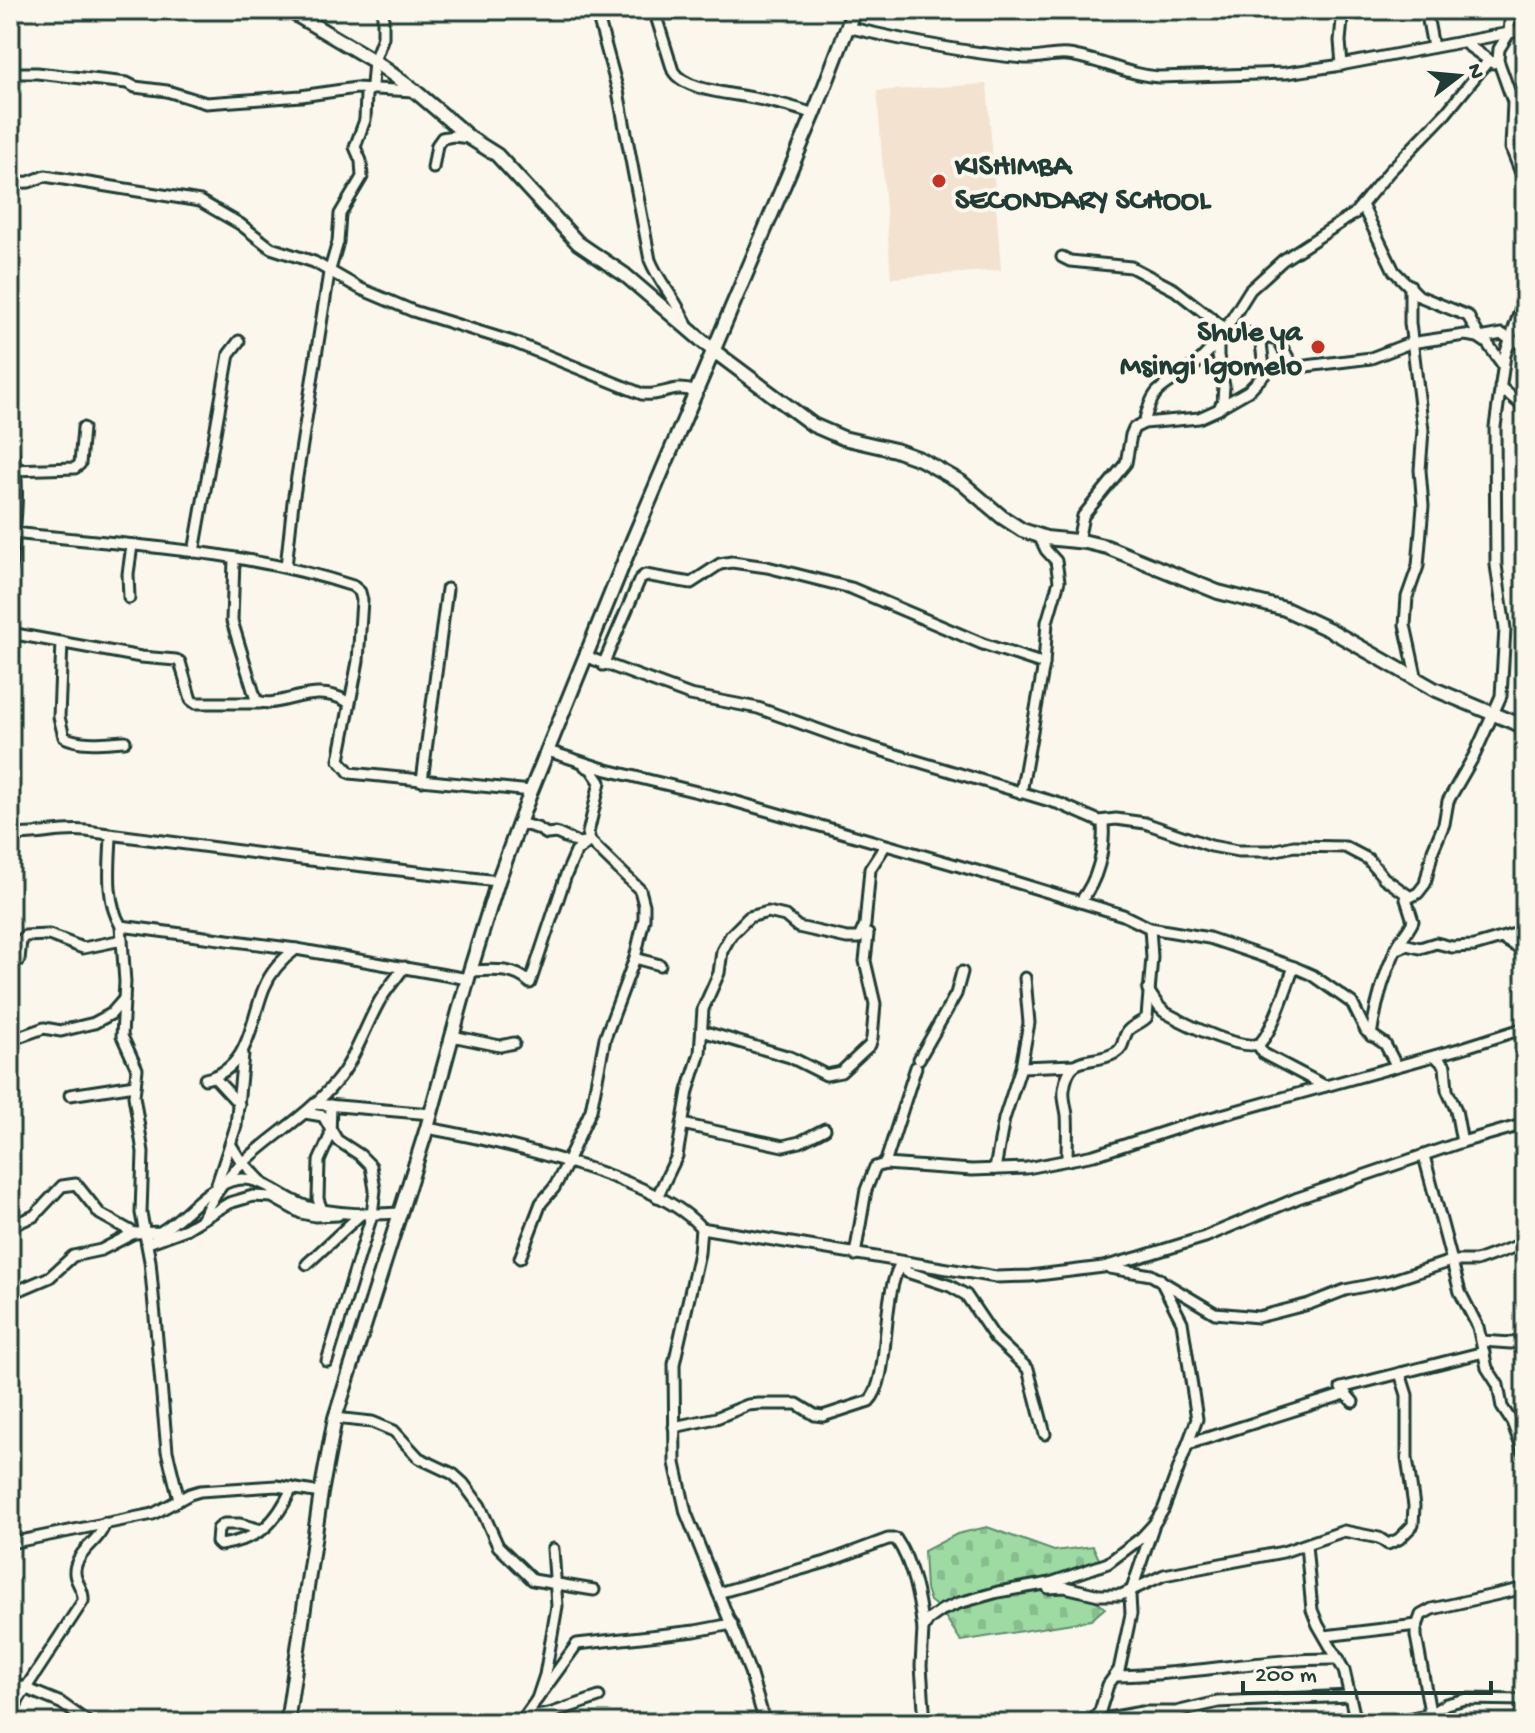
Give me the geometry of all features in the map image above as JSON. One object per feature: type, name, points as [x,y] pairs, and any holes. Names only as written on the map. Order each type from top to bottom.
[{"type":"street","points":[[288,10],[302,13],[374,61],[470,138],[497,155],[578,243],[625,275],[714,351],[813,425],[843,438],[920,459],[961,482],[1011,524],[1039,536],[1078,541],[1117,551],[1218,592],[1285,609],[1332,631],[1417,680],[1525,727]]},
{"type":"street","points":[[286,567],[293,502],[329,273],[338,242],[340,214],[362,177],[363,166],[355,147],[365,120],[366,94],[385,29],[383,10]]},
{"type":"street","points":[[596,10],[618,91],[650,260],[655,273],[679,306],[688,328]]},
{"type":"street","points":[[654,10],[673,71],[679,79],[707,89],[814,114]]},
{"type":"street","points":[[287,1723],[335,1418],[427,1128],[498,881],[632,542],[814,114],[854,10]]},
{"type":"street","points":[[1342,65],[1340,41],[1343,10]]},
{"type":"street","points":[[1426,10],[1433,47]]},
{"type":"street","points":[[1511,10],[1509,33],[1497,55],[1513,102],[1511,148],[1525,183]]},
{"type":"street","points":[[847,27],[981,53],[1036,58],[1066,55],[1159,77],[1286,73],[1525,30]]},
{"type":"street","points":[[1463,42],[1500,66]]},
{"type":"street","points":[[1144,423],[1150,400],[1159,389],[1192,368],[1218,341],[1255,285],[1283,260],[1348,219],[1446,113],[1489,60]]},
{"type":"street","points":[[10,73],[127,83],[206,103],[370,88],[415,91]]},
{"type":"street","points":[[433,168],[437,145],[442,138],[470,138]]},
{"type":"street","points":[[10,183],[29,182],[45,176],[200,201],[240,224],[271,248],[314,262],[329,273],[413,311],[516,343],[642,394],[653,395],[675,387],[696,392]]},
{"type":"street","points":[[1362,205],[1394,271],[1419,296],[1468,316],[1480,338],[1491,347],[1503,365]]},
{"type":"street","points":[[1062,257],[1070,261],[1131,267],[1175,290],[1224,328],[1278,340],[1291,363],[1298,367],[1371,358],[1413,343],[1465,335],[1480,338],[1502,334],[1514,342],[1525,341]]},
{"type":"street","points":[[1410,286],[1408,299],[1423,430],[1420,470],[1423,506],[1418,566],[1407,597],[1405,625],[1417,680]]},
{"type":"street","points":[[1371,1036],[1376,1001],[1395,950],[1413,921],[1405,902],[1425,884],[1448,801],[1494,716],[1502,689],[1505,629],[1498,580],[1494,449],[1503,365],[1525,296]]},
{"type":"street","points":[[1078,541],[1083,516],[1129,457],[1132,431],[1144,423],[1211,414],[1248,391],[1265,374],[1260,336]]},
{"type":"street","points":[[194,552],[229,354],[239,341]]},
{"type":"street","points":[[1218,341],[1224,386],[1220,407]]},
{"type":"street","points":[[1500,387],[1525,408]]},
{"type":"street","points":[[13,470],[75,468],[80,464],[83,428]]},
{"type":"street","points":[[10,442],[16,503],[10,580]]},
{"type":"street","points":[[13,533],[194,552],[286,567],[353,586],[361,594],[358,661],[339,760],[343,767],[350,773],[531,791]]},
{"type":"street","points":[[1021,793],[1044,664],[1047,622],[1056,598],[1058,575],[1056,561],[1039,536]]},
{"type":"street","points":[[129,598],[132,545]]},
{"type":"street","points":[[234,559],[232,621],[253,695],[260,703]]},
{"type":"street","points":[[603,665],[640,579],[645,575],[691,583],[704,577],[712,567],[732,562],[767,567],[851,588],[983,644],[1044,664]]},
{"type":"street","points":[[422,781],[447,589]]},
{"type":"street","points":[[10,633],[178,661],[191,700],[195,703],[260,703],[316,693],[338,696],[348,702]]},
{"type":"street","points":[[62,642],[59,717],[64,737],[72,741],[125,741]]},
{"type":"street","points":[[587,657],[690,695],[758,708],[850,741],[1060,804],[1103,822],[1116,819],[1145,823],[1211,846],[1238,851],[1272,851],[1294,846],[1345,847],[1368,859],[1384,878],[1409,896]]},
{"type":"street","points":[[548,751],[730,800],[1080,902],[1123,915],[1150,928],[1192,933],[1294,967],[1312,975],[1352,1003],[1371,1036],[1385,1044],[1396,1065]]},
{"type":"street","points":[[520,1258],[541,1203],[554,1188],[568,1162],[591,1110],[605,1038],[635,958],[644,919],[640,890],[590,841],[588,833],[600,782],[591,769],[572,759]]},
{"type":"street","points":[[1080,902],[1096,879],[1104,835],[1103,822]]},
{"type":"street","points":[[519,823],[547,834],[556,833],[578,843],[590,841]]},
{"type":"street","points":[[10,834],[25,836],[72,830],[498,881]]},
{"type":"street","points":[[111,836],[110,889],[122,940],[122,1036],[137,1069],[135,1085],[143,1152],[142,1236],[167,1451],[179,1500]]},
{"type":"street","points":[[121,926],[469,975],[499,970],[526,978],[530,983],[566,875],[576,852],[590,841]]},
{"type":"street","points":[[657,1197],[677,1156],[688,1091],[700,1053],[703,1009],[719,973],[722,951],[731,935],[749,917],[768,912],[785,916],[798,927],[859,938],[865,925],[870,869],[885,846]]},
{"type":"street","points":[[1021,1067],[1075,1065],[1085,1059],[1106,1057],[1121,1048],[1128,1030],[1148,1016],[1152,957],[1150,928]]},
{"type":"street","points":[[1395,950],[1407,945],[1420,948],[1436,943],[1460,947],[1503,939],[1525,931]]},
{"type":"street","points":[[702,1031],[790,1057],[826,1075],[841,1072],[870,1045],[872,1038],[875,997],[865,961],[868,934]]},
{"type":"street","points":[[10,963],[19,960],[21,940],[25,936],[49,935],[83,948],[122,940]]},
{"type":"street","points":[[1503,939],[1525,952]]},
{"type":"street","points":[[203,1218],[231,1145],[239,1104],[243,1051],[263,990],[274,969],[296,949]]},
{"type":"street","points":[[635,958],[660,965]]},
{"type":"street","points":[[10,1294],[50,1277],[73,1256],[160,1232],[192,1204],[217,1188],[315,1104],[345,1070],[380,1001],[404,967]]},
{"type":"street","points":[[1148,990],[1168,1015],[1242,1046],[1258,1045],[1281,1003],[1294,967]]},
{"type":"street","points":[[885,1164],[918,1063],[956,994],[962,972]]},
{"type":"street","points":[[995,1169],[1004,1119],[1021,1067],[1029,1023],[1025,978]]},
{"type":"street","points":[[10,1040],[44,1028],[61,1031],[94,1023],[111,1014],[124,999]]},
{"type":"street","points":[[855,1255],[866,1190],[875,1167],[885,1164],[972,1170],[1027,1168],[1094,1155],[1189,1124],[1525,1028]]},
{"type":"street","points":[[452,1036],[500,1046],[514,1043]]},
{"type":"street","points":[[1258,1045],[1264,1054],[1325,1086]]},
{"type":"street","points":[[239,1104],[210,1078],[225,1072],[243,1051]]},
{"type":"street","points":[[1435,1056],[1445,1066],[1447,1090],[1456,1110],[1462,1142]]},
{"type":"street","points":[[1067,1160],[1067,1113],[1063,1096],[1075,1065]]},
{"type":"street","points":[[70,1095],[135,1085]]},
{"type":"street","points":[[315,1104],[431,1114]]},
{"type":"street","points":[[322,1210],[318,1203],[319,1161],[331,1131],[331,1105]]},
{"type":"street","points":[[305,1113],[323,1116],[337,1140],[360,1155],[371,1166],[375,1178],[372,1215],[327,1361]]},
{"type":"street","points":[[682,1124],[783,1146],[800,1142],[825,1129]]},
{"type":"street","points":[[427,1128],[479,1137],[568,1162],[657,1197],[701,1228],[901,1263],[1013,1277],[1103,1267],[1205,1237],[1298,1198],[1462,1142],[1525,1124]]},
{"type":"street","points":[[231,1145],[243,1163],[265,1185]]},
{"type":"street","points":[[1424,1156],[1463,1300],[1474,1318],[1487,1368],[1500,1389],[1502,1407],[1524,1452]]},
{"type":"street","points":[[217,1188],[243,1179],[265,1185],[305,1207],[372,1215],[399,1213]]},
{"type":"street","points":[[10,1226],[34,1216],[62,1186],[76,1184],[100,1214],[142,1236],[177,1233],[229,1203],[264,1195],[301,1213],[315,1216],[357,1213]]},
{"type":"street","points":[[307,1264],[357,1213]]},
{"type":"street","points":[[701,1228],[699,1253],[674,1364],[678,1484],[697,1543],[750,1673],[765,1723]]},
{"type":"street","points":[[1103,1267],[1140,1272],[1160,1279],[1207,1311],[1258,1317],[1451,1261],[1476,1261],[1525,1243]]},
{"type":"street","points":[[674,1427],[716,1418],[748,1405],[797,1404],[815,1415],[823,1416],[869,1401],[879,1384],[889,1298],[901,1263]]},
{"type":"street","points":[[901,1263],[907,1272],[950,1286],[966,1295],[995,1338],[1028,1369],[1045,1434]]},
{"type":"street","points":[[1092,1722],[1100,1711],[1108,1685],[1116,1676],[1131,1614],[1132,1590],[1154,1524],[1172,1490],[1197,1419],[1182,1322],[1160,1279]]},
{"type":"street","points":[[1482,1341],[1511,1343],[1525,1340]]},
{"type":"street","points":[[1353,1402],[1341,1388],[1484,1352]]},
{"type":"street","points":[[1041,1585],[1110,1596],[1164,1575],[1306,1545],[1335,1533],[1351,1530],[1391,1543],[1413,1525],[1414,1506],[1406,1445],[1407,1395],[1400,1373]]},
{"type":"street","points":[[1188,1444],[1345,1394]]},
{"type":"street","points":[[335,1418],[372,1422],[394,1431],[419,1458],[453,1474],[480,1506],[498,1546],[533,1580],[594,1590]]},
{"type":"street","points":[[10,1543],[153,1514],[200,1491],[277,1486],[321,1493]]},
{"type":"street","points":[[262,1530],[277,1518],[292,1488]]},
{"type":"street","points":[[10,1721],[26,1688],[81,1606],[84,1593],[76,1582],[75,1567],[82,1552],[102,1532],[105,1523]]},
{"type":"street","points":[[923,1629],[935,1614],[959,1603],[1041,1585],[1113,1561],[1154,1524]]},
{"type":"street","points":[[718,1593],[896,1539],[906,1559],[920,1606],[925,1723]]},
{"type":"street","points":[[1306,1545],[1312,1610],[1339,1659],[1356,1723]]},
{"type":"street","points":[[537,1699],[545,1675],[557,1606],[553,1549]]},
{"type":"street","points":[[1431,1719],[1417,1625],[1421,1615],[1432,1609],[1525,1588]]},
{"type":"street","points":[[521,1720],[577,1644],[732,1624]]},
{"type":"street","points":[[1325,1636],[1417,1625]]},
{"type":"street","points":[[1116,1676],[1266,1660],[1339,1659]]},
{"type":"street","points":[[10,1682],[61,1703],[89,1723]]},
{"type":"street","points":[[1080,1723],[1142,1712],[1176,1712],[1218,1702],[1349,1696]]},
{"type":"street","points":[[521,1720],[599,1697]]},
{"type":"street","points":[[1389,1723],[1431,1719],[1446,1704],[1466,1699],[1525,1700]]},
{"type":"shaded area","name":"KISHIMBA SECONDARY SCHOOL","points":[[987,84],[1001,270],[891,278],[877,91]]},
{"type":"green space","points":[[987,1527],[1054,1551],[1093,1546],[1103,1568],[1047,1587],[1091,1597],[1105,1608],[1091,1620],[961,1641],[940,1609],[930,1601],[926,1589],[924,1551],[957,1534]]},
{"type":"place","name":"KISHIMBA SECONDARY SCHOOL","points":[[939,181]]},
{"type":"place","name":"Shule ya Msingi Igomelo","points":[[1318,347]]}]
